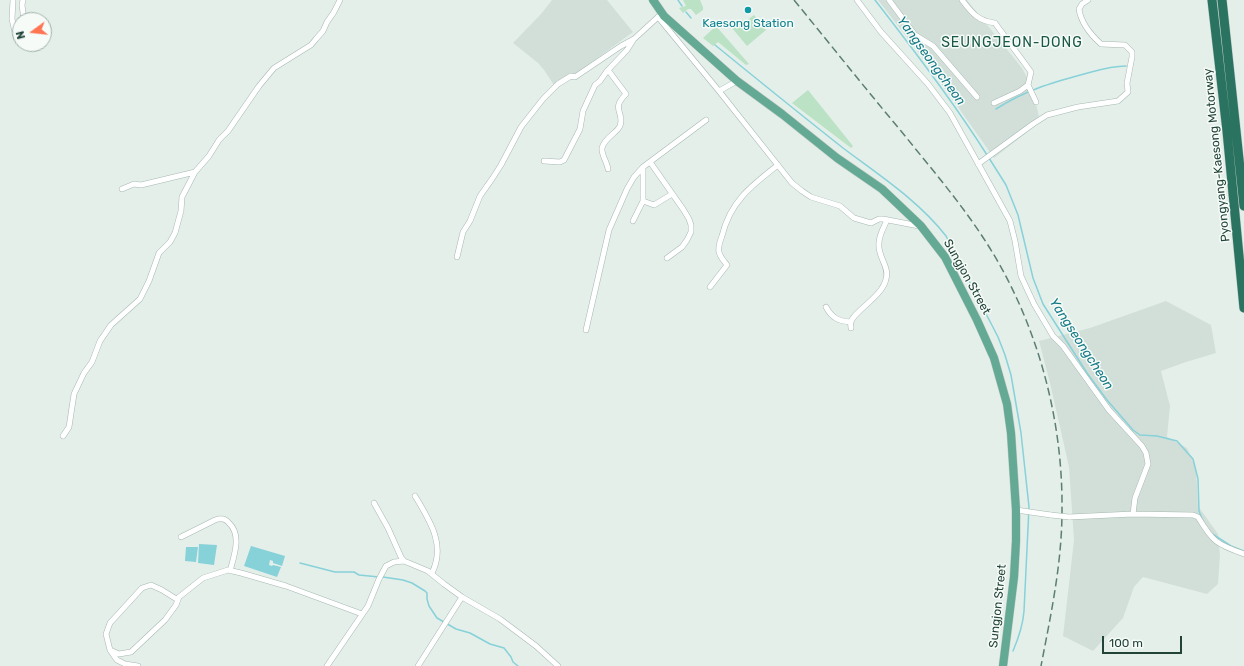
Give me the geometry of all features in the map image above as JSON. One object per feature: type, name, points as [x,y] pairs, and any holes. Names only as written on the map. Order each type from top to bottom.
[{"type":"highway","name":"Pyongyang-Kaesong Motorway","points":[[1212,0],[1227,131],[1244,308]]},
{"type":"highway","name":"Pyongyang-Kaesong Motorway","points":[[1222,0],[1244,206]]},
{"type":"main road","name":"Sungjon Street","points":[[653,0],[661,16],[737,81],[838,158],[882,189],[921,226],[945,257],[994,358],[1007,404],[1011,433],[1016,510],[1016,541],[1003,666]]},
{"type":"street","points":[[12,0],[12,12]]},
{"type":"street","points":[[23,0],[23,12]]},
{"type":"street","points":[[63,436],[68,428],[74,394],[84,373],[92,362],[100,341],[111,325],[140,298],[149,281],[159,253],[170,242],[175,233],[181,211],[182,197],[195,172],[209,156],[219,140],[228,131],[259,86],[274,68],[311,45],[323,32],[340,0]]},
{"type":"street","points":[[857,0],[881,32],[928,84],[950,113],[1010,221],[1021,276],[1034,304],[1053,336],[1063,346],[1109,410],[1142,446],[1146,453],[1148,464],[1135,498],[1133,514]]},
{"type":"street","points":[[889,0],[915,35],[933,46],[977,97]]},
{"type":"street","points":[[962,0],[971,12],[979,18],[995,23],[1031,72],[1028,86],[1036,102]]},
{"type":"street","points":[[978,164],[1047,115],[1078,107],[1118,101],[1128,92],[1127,83],[1132,52],[1125,44],[1101,44],[1093,36],[1080,17],[1079,9],[1082,4],[1088,0]]},
{"type":"street","points":[[457,257],[463,232],[470,221],[480,196],[501,165],[521,127],[543,99],[558,84],[571,76],[575,77],[634,39],[661,16],[792,183],[811,197],[840,206],[854,218],[871,222],[879,219],[921,226]]},
{"type":"street","points":[[544,161],[560,162],[564,160],[580,129],[583,111],[595,85],[627,50],[634,39]]},
{"type":"street","points":[[608,70],[626,94],[620,100],[618,105],[621,124],[607,138],[603,147],[602,152],[608,169]]},
{"type":"street","points":[[719,91],[737,81]]},
{"type":"street","points":[[994,103],[1028,86]]},
{"type":"street","points":[[586,330],[609,230],[627,189],[634,177],[643,167],[706,120]]},
{"type":"street","points":[[650,162],[689,219],[691,232],[689,237],[682,247],[667,258]]},
{"type":"street","points":[[710,287],[727,265],[719,252],[719,246],[724,227],[735,204],[752,186],[778,165]]},
{"type":"street","points":[[633,221],[643,201],[643,167]]},
{"type":"street","points":[[122,189],[134,184],[141,185],[195,172]]},
{"type":"street","points":[[643,201],[654,205],[672,194]]},
{"type":"street","points":[[851,328],[851,322],[855,315],[873,299],[881,289],[886,279],[886,269],[880,255],[878,244],[887,220]]},
{"type":"street","points":[[826,307],[833,318],[851,322]]},
{"type":"street","points":[[415,496],[430,522],[437,542],[438,553],[432,573]]},
{"type":"street","points":[[374,503],[404,561]]},
{"type":"street","points":[[1016,510],[1069,517],[1133,514],[1193,515],[1198,517],[1204,528],[1216,542],[1224,547],[1244,554]]},
{"type":"street","points":[[181,537],[215,520],[220,519],[228,521],[234,530],[236,541],[230,571]]},
{"type":"street","points":[[327,666],[368,606],[386,566],[394,562],[404,561],[432,573],[444,584],[500,619],[536,646],[558,666]]},
{"type":"street","points":[[110,650],[119,654],[130,652],[165,620],[179,597],[203,578],[230,571],[286,586],[362,614]]},
{"type":"street","points":[[138,666],[125,664],[117,660],[110,650],[106,634],[110,623],[142,588],[151,585],[178,600]]},
{"type":"street","points":[[418,666],[462,596]]},
{"type":"shaded area","points":[[552,0],[607,0],[633,32],[577,73],[566,76],[554,85],[538,63],[513,43],[541,14]]},
{"type":"shaded area","points":[[878,0],[967,0],[1022,68],[1031,85],[1039,116],[1026,133],[994,158],[926,62]]},
{"type":"shaded area","points":[[1166,301],[1211,325],[1216,353],[1161,371],[1170,406],[1167,437],[1187,448],[1196,468],[1198,506],[1218,534],[1220,555],[1218,584],[1207,594],[1143,577],[1134,587],[1123,618],[1093,651],[1063,636],[1074,540],[1069,467],[1039,341],[1090,328]]},
{"type":"green space","points":[[683,0],[700,0],[703,10],[696,15],[691,9],[688,9],[683,13],[679,8],[686,6]]},
{"type":"green space","points":[[754,15],[766,30],[747,46],[732,28],[742,20],[746,21]]},
{"type":"green space","points":[[716,26],[749,64],[746,65],[718,42],[713,46],[703,38]]},
{"type":"green space","points":[[808,90],[853,146],[851,148],[792,103]]},
{"type":"water","points":[[199,544],[217,545],[214,565],[198,563]]},
{"type":"water","points":[[251,546],[285,556],[282,566],[273,563],[273,561],[270,560],[269,565],[281,567],[277,577],[244,566]]},
{"type":"water","points":[[186,547],[198,547],[196,562],[185,561]]},
{"type":"waterway","points":[[678,0],[682,6]]},
{"type":"waterway","name":"Yangseongcheon","points":[[875,0],[947,95],[987,155]]},
{"type":"waterway","points":[[686,12],[691,18]]},
{"type":"waterway","points":[[715,45],[924,211],[946,236],[998,337],[1011,375],[1021,433],[1029,507],[1023,616],[1020,631],[1013,651]]},
{"type":"waterway","points":[[996,109],[1028,92],[1050,84],[1105,68],[1126,66]]},
{"type":"waterway","name":"Yangseongcheon","points":[[989,158],[1006,185],[1018,215],[1033,278],[1043,304],[1087,373],[1107,400],[1133,430],[1140,435],[1157,436],[1177,441],[1193,459],[1198,479],[1199,511],[1203,521]]},
{"type":"waterway","name":"Yangseongcheon","points":[[1211,533],[1231,546],[1244,551]]},
{"type":"waterway","points":[[300,563],[335,572],[354,572],[359,575],[379,577]]},
{"type":"waterway","points":[[383,577],[403,580],[412,583],[425,591],[427,593],[429,606],[437,618],[456,629],[470,633],[490,644],[504,648],[513,662],[518,666]]},
{"type":"railway","points":[[794,0],[956,199],[986,242],[1004,272],[1032,336],[1052,404],[1058,439],[1062,510],[1062,530],[1058,569],[1041,666]]},
{"type":"place","name":"Kaesong Station","points":[[748,10]]},
{"type":"district","name":"SEUNGJEON-DONG","points":[[1012,43]]}]
